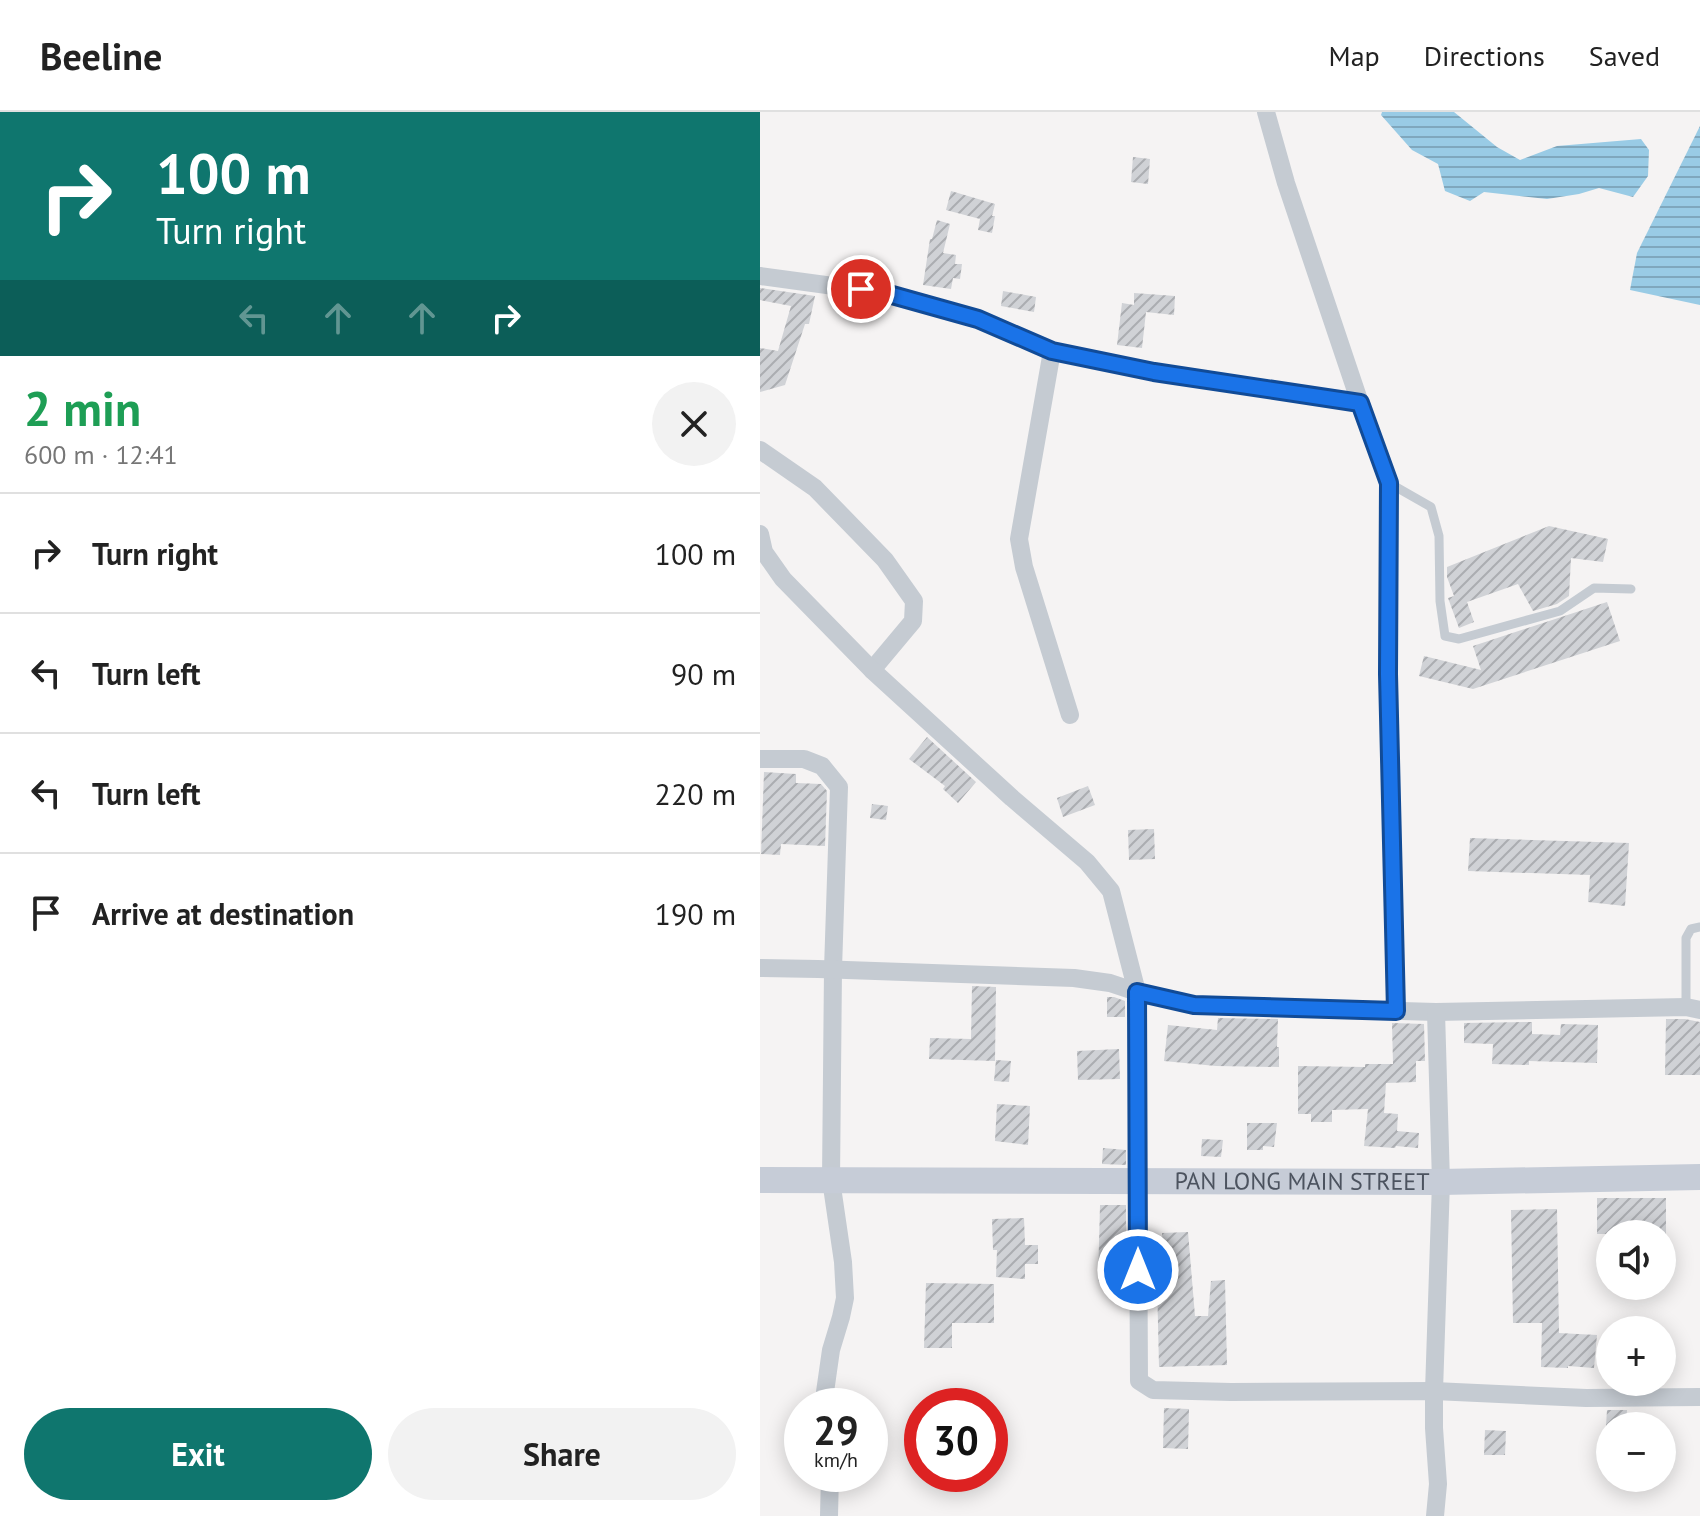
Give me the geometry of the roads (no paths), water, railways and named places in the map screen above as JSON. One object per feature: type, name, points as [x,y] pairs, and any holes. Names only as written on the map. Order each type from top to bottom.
[{"type":"street","points":[[1266,112],[1286,183],[1389,483],[1388,674],[1396,1011]]},
{"type":"street","points":[[760,276],[885,293],[978,319],[1052,351],[1154,372],[1360,403]]},
{"type":"street","points":[[1052,351],[1019,539],[1024,567],[1070,715]]},
{"type":"street","points":[[760,450],[815,488],[885,560],[914,601],[913,621],[872,670]]},
{"type":"street","points":[[761,547],[783,579],[872,670],[1087,862],[1111,891],[1137,992],[1139,1381],[1153,1390],[1434,1391],[1586,1398],[1700,1397]]},
{"type":"street","points":[[760,759],[804,759],[822,766],[839,787],[831,1180],[845,1298],[831,1350],[826,1388]]},
{"type":"street","points":[[760,968],[1074,978],[1110,983],[1194,1005],[1436,1012],[1693,1008]]},
{"type":"street","points":[[1435,1516],[1438,1484],[1434,1391],[1441,1182],[1436,1012]]},
{"type":"street","name":"PAN LONG MAIN STREET","points":[[760,1180],[1441,1182],[1700,1177]]},
{"type":"street","points":[[829,1516],[830,1492]]},
{"type":"lane","points":[[1389,483],[1431,507],[1439,536],[1440,601],[1445,636],[1459,639],[1560,611],[1594,588],[1631,589]]},
{"type":"lane","points":[[1693,1008],[1686,938],[1691,929],[1700,927]]},
{"type":"water","points":[[1382,112],[1454,112],[1497,147],[1520,160],[1557,146],[1641,139],[1649,150],[1648,176],[1633,197],[1599,188],[1547,199],[1484,192],[1470,201],[1445,191],[1438,164],[1412,150],[1381,115]]},
{"type":"water","points":[[1700,126],[1700,305],[1630,290],[1637,253]]}]
